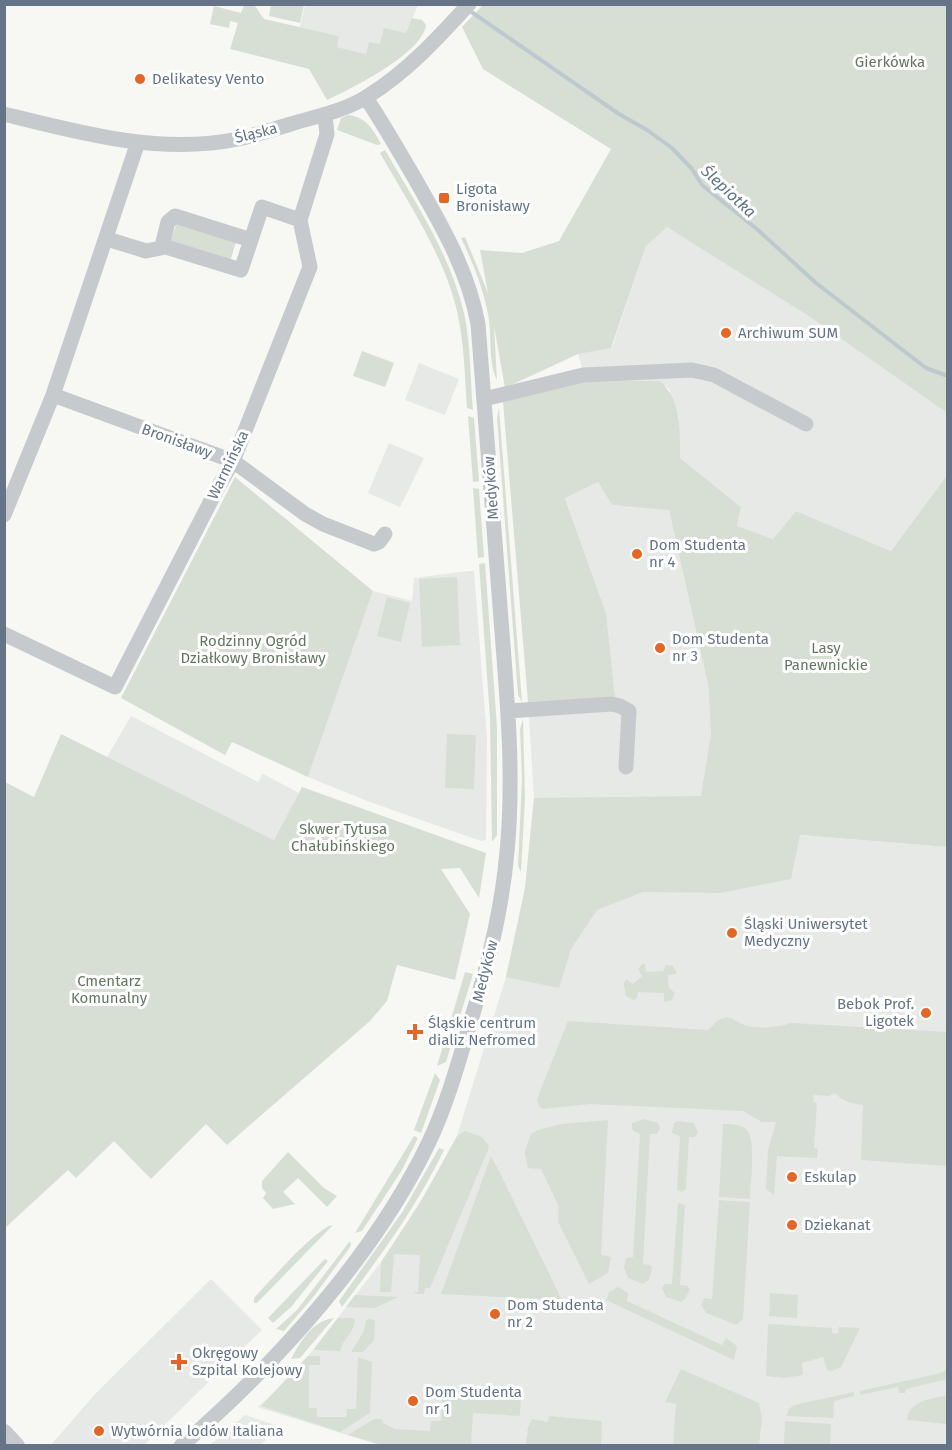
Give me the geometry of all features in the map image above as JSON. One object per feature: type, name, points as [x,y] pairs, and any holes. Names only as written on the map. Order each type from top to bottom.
[{"type":"street","name":"Śląska","points":[[4,114],[80,133],[138,142],[178,144],[237,139],[325,115],[366,98],[414,61],[469,4]]},
{"type":"street","name":"Medyków","points":[[181,1446],[278,1353],[321,1304],[408,1182],[430,1140],[456,1069],[482,985],[503,891],[510,805],[508,711],[478,324],[466,278],[441,225],[366,98]]},
{"type":"street","name":"Warmińska","points":[[4,634],[115,687],[233,461],[310,267],[300,220],[327,134],[325,115]]},
{"type":"street","points":[[4,515],[53,395],[138,142]]},
{"type":"street","points":[[107,239],[146,251],[162,246],[241,270],[262,207],[300,220]]},
{"type":"street","points":[[162,246],[168,222],[175,216],[251,240]]},
{"type":"street","points":[[484,399],[583,375],[692,370],[714,375],[806,424]]},
{"type":"street","name":"Bronisławy","points":[[53,395],[233,461],[303,513],[323,524],[374,544],[386,534]]},
{"type":"street","points":[[508,711],[612,704],[620,706],[629,711],[626,766]]},
{"type":"street","points":[[4,1433],[16,1446]]},
{"type":"shaded area","points":[[305,5],[418,5],[406,33],[366,54],[336,47],[339,36],[300,27]]},
{"type":"shaded area","points":[[667,226],[807,315],[947,413],[947,475],[891,551],[796,511],[773,539],[737,526],[741,507],[680,458],[679,417],[669,389],[659,381],[585,377],[578,354],[612,347],[646,246]]},
{"type":"shaded area","points":[[419,363],[459,379],[445,415],[405,400]]},
{"type":"shaded area","points":[[389,443],[424,458],[400,507],[368,493]]},
{"type":"shaded area","name":"Śląski Uniwersytet Medyczny","points":[[598,482],[612,505],[669,509],[708,684],[711,733],[702,796],[800,835],[947,847],[947,1445],[379,1445],[258,1407],[295,1373],[385,1257],[437,1175],[457,1136],[506,977],[525,889],[534,798],[528,702],[606,613],[565,497]]},
{"type":"shaded area","points":[[474,571],[487,739],[486,840],[481,841],[370,802],[308,777],[373,591],[412,601],[414,578]]},
{"type":"shaded area","points":[[131,716],[258,782],[263,774],[299,793],[274,840],[107,757]]},
{"type":"shaded area","name":"Okręgowy Szpital Kolejowy","points":[[211,1279],[262,1330],[144,1445],[50,1446],[96,1393]]},
{"type":"shaded area","points":[[245,1415],[281,1427],[260,1445],[210,1445]]},
{"type":"green space","points":[[244,5],[255,6],[264,19],[339,36],[337,47],[366,54],[369,42],[380,44],[384,28],[406,33],[412,18],[422,20],[426,25],[422,36],[400,58],[368,79],[327,100],[309,69],[230,49],[238,23],[230,21],[229,28],[210,24],[214,6],[241,13]]},
{"type":"green space","points":[[271,5],[304,5],[300,23],[269,16]]},
{"type":"green space","name":"Gierkówka","points":[[483,5],[947,5],[947,413],[807,315],[667,227],[646,246],[611,348],[578,354],[505,388],[494,326],[497,380],[492,366],[486,304],[461,238],[465,237],[488,293],[480,250],[522,253],[559,241],[611,149],[483,69],[462,27]]},
{"type":"green space","points":[[348,115],[364,121],[381,144],[377,145],[337,130],[341,118]]},
{"type":"green space","points":[[385,150],[441,249],[458,291],[468,337],[473,410],[467,408],[461,335],[451,290],[424,230],[380,153]]},
{"type":"green space","points":[[177,223],[236,242],[230,262],[170,241]]},
{"type":"green space","points":[[362,351],[394,363],[385,387],[353,376]]},
{"type":"green space","name":"Lasy Panewnickie","points":[[585,377],[660,381],[676,407],[680,458],[741,507],[737,526],[773,539],[796,511],[891,551],[947,475],[947,847],[800,835],[791,879],[720,893],[643,892],[597,910],[571,949],[559,988],[506,977],[525,888],[534,798],[701,796],[711,733],[708,684],[669,510],[612,505],[598,482],[565,498],[606,613],[615,698],[528,702],[503,402]]},
{"type":"green space","points":[[499,408],[522,702],[518,695],[497,418]]},
{"type":"green space","points":[[468,416],[474,418],[479,481],[473,482]]},
{"type":"green space","name":"Rodzinny Ogród Działkowy Bronisławy","points":[[235,477],[373,591],[308,777],[232,742],[225,755],[121,698]]},
{"type":"green space","points":[[473,488],[479,489],[484,557],[478,558]]},
{"type":"green space","points":[[485,563],[497,727],[497,835],[492,842],[490,718],[479,564]]},
{"type":"green space","points":[[457,577],[460,645],[422,647],[419,579]]},
{"type":"green space","points":[[387,597],[410,603],[401,642],[377,636]]},
{"type":"green space","points":[[523,719],[525,798],[521,872],[518,866],[522,779],[520,729]]},
{"type":"green space","points":[[61,734],[274,840],[302,787],[486,853],[479,898],[460,868],[441,869],[470,914],[455,980],[397,965],[387,1001],[370,1021],[227,1145],[206,1124],[151,1179],[114,1141],[76,1178],[68,1170],[5,1228],[5,782],[34,797]]},
{"type":"green space","points":[[447,734],[476,735],[474,789],[445,788]]},
{"type":"green space","points":[[645,964],[646,972],[663,971],[666,965],[673,966],[677,974],[668,975],[669,988],[675,993],[672,1000],[664,1002],[664,993],[638,992],[637,998],[633,1000],[626,996],[624,984],[626,979],[633,984],[642,976],[638,969]]},
{"type":"green space","points":[[465,972],[473,974],[446,1062],[437,1066]]},
{"type":"green space","points":[[724,1018],[747,1026],[759,1027],[774,1027],[791,1023],[947,1032],[947,1166],[861,1160],[863,1105],[848,1102],[835,1093],[829,1096],[813,1096],[814,1102],[817,1103],[814,1148],[818,1149],[817,1158],[777,1156],[774,1195],[766,1189],[768,1150],[776,1122],[762,1122],[743,1111],[590,1104],[543,1109],[539,1106],[537,1099],[568,1021],[708,1030],[718,1020]]},
{"type":"green space","points":[[435,1073],[440,1080],[421,1133],[414,1130]]},
{"type":"green space","points":[[644,1119],[658,1123],[660,1128],[657,1134],[650,1134],[643,1264],[650,1265],[652,1268],[649,1280],[643,1284],[628,1278],[624,1268],[626,1258],[633,1257],[640,1134],[633,1129],[632,1123]]},
{"type":"green space","points":[[608,1120],[601,1255],[611,1257],[608,1273],[589,1284],[558,1222],[559,1207],[541,1169],[528,1168],[525,1154],[531,1134],[538,1130],[561,1124]]},
{"type":"green space","points":[[678,1121],[694,1123],[698,1132],[695,1137],[689,1137],[686,1189],[682,1192],[677,1190],[680,1136],[672,1133],[674,1123]]},
{"type":"green space","points":[[723,1124],[741,1126],[749,1134],[752,1152],[750,1199],[719,1197]]},
{"type":"green space","points":[[465,1131],[482,1137],[489,1146],[430,1288],[425,1288],[424,1294],[413,1292],[418,1292],[420,1255],[394,1254],[391,1292],[380,1292],[381,1262],[420,1203],[457,1136]]},
{"type":"green space","points":[[414,1136],[418,1138],[402,1170],[362,1231],[355,1233]]},
{"type":"green space","points":[[439,1148],[444,1150],[410,1211],[342,1307],[339,1301],[403,1211]]},
{"type":"green space","points":[[288,1152],[324,1188],[337,1196],[327,1207],[298,1178],[283,1192],[295,1204],[273,1209],[263,1198],[266,1193],[262,1188],[262,1181]]},
{"type":"green space","points":[[491,1156],[500,1173],[562,1300],[441,1294]]},
{"type":"green space","points":[[719,1200],[750,1202],[743,1319],[736,1325],[706,1313],[701,1305],[704,1298],[712,1299]]},
{"type":"green space","points":[[678,1203],[685,1205],[680,1285],[688,1286],[690,1290],[681,1302],[666,1297],[662,1288],[665,1284],[672,1284]]},
{"type":"green space","points":[[333,1225],[257,1303],[254,1303],[254,1298],[293,1257],[316,1235]]},
{"type":"green space","points":[[350,1241],[351,1245],[348,1250],[314,1296],[284,1331],[276,1329],[297,1310]]},
{"type":"green space","points":[[325,1259],[328,1261],[291,1307],[273,1323],[268,1318]]},
{"type":"green space","points":[[618,1287],[628,1293],[627,1301],[722,1345],[726,1338],[737,1346],[734,1360],[606,1300],[609,1292]]},
{"type":"green space","points":[[770,1293],[798,1295],[797,1318],[769,1316]]},
{"type":"green space","points":[[355,1295],[398,1297],[375,1308],[346,1307]]},
{"type":"green space","points":[[334,1318],[300,1358],[291,1359],[313,1328],[319,1323]]},
{"type":"green space","points":[[338,1318],[353,1318],[355,1321],[340,1351],[315,1350],[314,1349]]},
{"type":"green space","points":[[368,1319],[375,1320],[374,1340],[363,1352],[351,1352],[364,1331]]},
{"type":"green space","points":[[768,1324],[832,1328],[832,1333],[838,1334],[839,1327],[860,1328],[841,1367],[832,1371],[827,1370],[823,1357],[802,1363],[803,1375],[784,1378],[766,1376]]},
{"type":"green space","points":[[308,1356],[320,1356],[320,1365],[309,1365],[309,1408],[317,1408],[317,1417],[346,1417],[347,1409],[356,1409],[358,1357],[372,1362],[370,1413],[340,1432],[261,1406]]},
{"type":"green space","points":[[681,1369],[759,1403],[762,1418],[759,1445],[673,1445],[676,1404],[665,1402]]},
{"type":"green space","points":[[947,1370],[947,1379],[906,1389],[905,1393],[899,1393],[898,1387],[860,1395],[860,1391]]},
{"type":"green space","points":[[445,1387],[521,1390],[520,1416],[473,1413],[471,1445],[383,1445],[348,1435],[374,1419],[382,1419],[383,1423],[395,1429],[430,1431],[431,1421],[441,1421]]},
{"type":"green space","points":[[854,1392],[854,1396],[834,1401],[833,1418],[786,1416],[794,1405]]},
{"type":"green space","points":[[947,1395],[947,1424],[907,1420],[912,1408],[917,1404]]},
{"type":"green space","points":[[549,1416],[602,1421],[601,1445],[526,1445],[528,1427],[532,1419],[548,1422]]},
{"type":"green space","points":[[785,1421],[831,1424],[830,1445],[784,1445]]},
{"type":"waterway","name":"Ślepiotka","points":[[470,11],[672,148],[692,169],[702,185],[758,230],[816,283],[926,368],[948,376]]},
{"type":"place","name":"Delikatesy Vento","points":[[140,79]]},
{"type":"place","name":"Ligota Bronisławy","points":[[444,198]]},
{"type":"place","name":"Archiwum SUM","points":[[726,333]]},
{"type":"place","name":"Dom Studenta nr 4","points":[[637,554]]},
{"type":"place","name":"Dom Studenta nr 3","points":[[660,648]]},
{"type":"place","name":"Śląski Uniwersytet Medyczny","points":[[732,933]]},
{"type":"place","name":"Bebok Prof. Ligotek","points":[[926,1013]]},
{"type":"place","name":"Śląskie centrum dializ Nefromed","points":[[415,1032]]},
{"type":"place","name":"Eskulap","points":[[792,1177]]},
{"type":"place","name":"Dziekanat","points":[[792,1225]]},
{"type":"place","name":"Dom Studenta nr 2","points":[[495,1314]]},
{"type":"place","name":"Okręgowy Szpital Kolejowy","points":[[179,1362]]},
{"type":"place","name":"Dom Studenta nr 1","points":[[413,1401]]},
{"type":"place","name":"Wytwórnia lodów Italiana","points":[[99,1431]]},
{"type":"park label","name":"Skwer Tytusa Chałubińskiego","points":[[343,838]]},
{"type":"park label","name":"Cmentarz Komunalny","points":[[109,990]]}]
